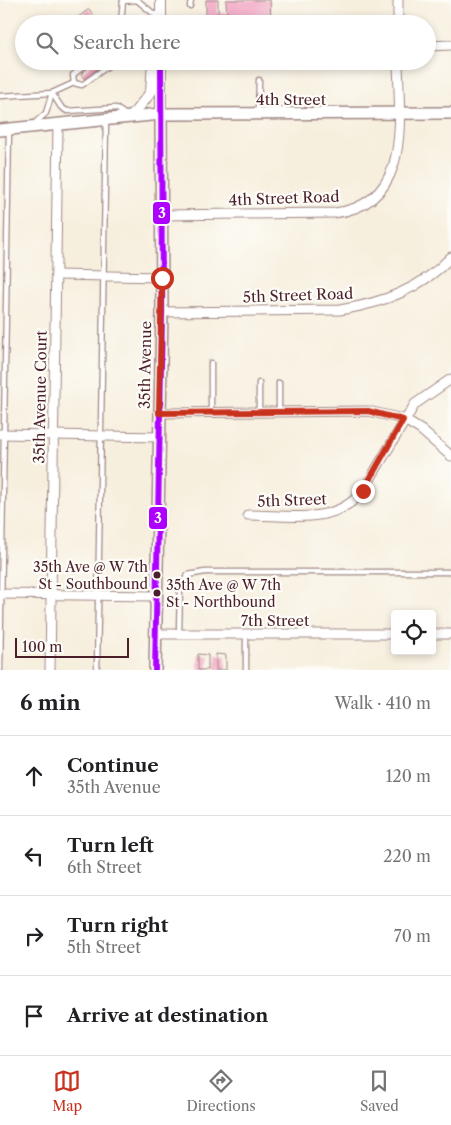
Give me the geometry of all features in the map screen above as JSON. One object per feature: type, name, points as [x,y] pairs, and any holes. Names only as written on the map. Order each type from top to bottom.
[{"type":"main road","name":"4th Street","points":[[4,129],[161,114],[451,113]]},
{"type":"main road","name":"35th Avenue","points":[[155,670],[162,312],[161,114]]},
{"type":"street","points":[[161,0],[161,15]]},
{"type":"street","points":[[398,0],[398,15]]},
{"type":"street","points":[[436,46],[451,45]]},
{"type":"street","points":[[130,117],[151,92],[152,70]]},
{"type":"street","name":"35th Avenue","points":[[161,70],[161,114]]},
{"type":"street","name":"4th Street Road","points":[[162,215],[334,213],[356,208],[377,194],[393,170],[398,148],[398,70]]},
{"type":"street","name":"35th Avenue Court","points":[[50,670],[58,124]]},
{"type":"street","name":"5th Street Road","points":[[162,312],[340,310],[368,306],[410,289],[425,280],[451,257]]},
{"type":"street","points":[[56,274],[162,278]]},
{"type":"street","name":"5th Street","points":[[248,515],[322,516],[341,511],[354,503],[363,491],[403,420],[420,398],[451,379]]},
{"type":"street","points":[[159,413],[368,411],[403,420],[421,430],[451,456]]},
{"type":"street","points":[[3,434],[159,436]]},
{"type":"street","points":[[1,594],[155,596]]},
{"type":"street","name":"7th Street","points":[[155,634],[391,634]]},
{"type":"street","points":[[436,634],[451,634]]},
{"type":"lane","points":[[122,15],[123,1],[137,0],[153,15]]},
{"type":"lane","points":[[190,6],[191,0]]},
{"type":"lane","points":[[74,83],[73,76],[82,70]]},
{"type":"lane","points":[[0,96],[52,93],[74,83],[82,86],[99,70]]},
{"type":"lane","points":[[258,114],[259,80]]},
{"type":"lane","points":[[52,93],[61,107],[67,111],[116,108],[130,117]]},
{"type":"lane","points":[[31,127],[46,113],[52,93]]},
{"type":"lane","points":[[97,670],[106,119]]},
{"type":"lane","points":[[0,670],[4,129]]},
{"type":"lane","points":[[211,362],[211,412]]},
{"type":"lane","points":[[259,383],[259,412]]},
{"type":"lane","points":[[279,383],[280,412]]},
{"type":"lane","points":[[179,634],[180,586],[188,575],[205,572],[451,572]]},
{"type":"lane","points":[[246,634],[246,670]]},
{"type":"building","points":[[206,0],[218,0],[218,13],[227,13],[226,0],[270,0],[271,15],[206,15]]},
{"type":"building","points":[[89,9],[93,15],[81,15]]},
{"type":"building","points":[[86,70],[96,70],[85,79],[81,74]]},
{"type":"building","points":[[198,654],[208,655],[208,670],[198,670]]},
{"type":"building","points":[[216,654],[226,655],[226,670],[216,670]]},
{"type":"transit line","name":"3","points":[[155,670],[162,312],[161,70]]},
{"type":"place","name":"35th Ave @ W 7th St - Southbound","points":[[157,575]]},
{"type":"place","name":"35th Ave @ W 7th St - Northbound","points":[[157,593]]},
{"type":"route","points":[[162,278],[159,413],[368,411],[403,420],[363,491]]}]
